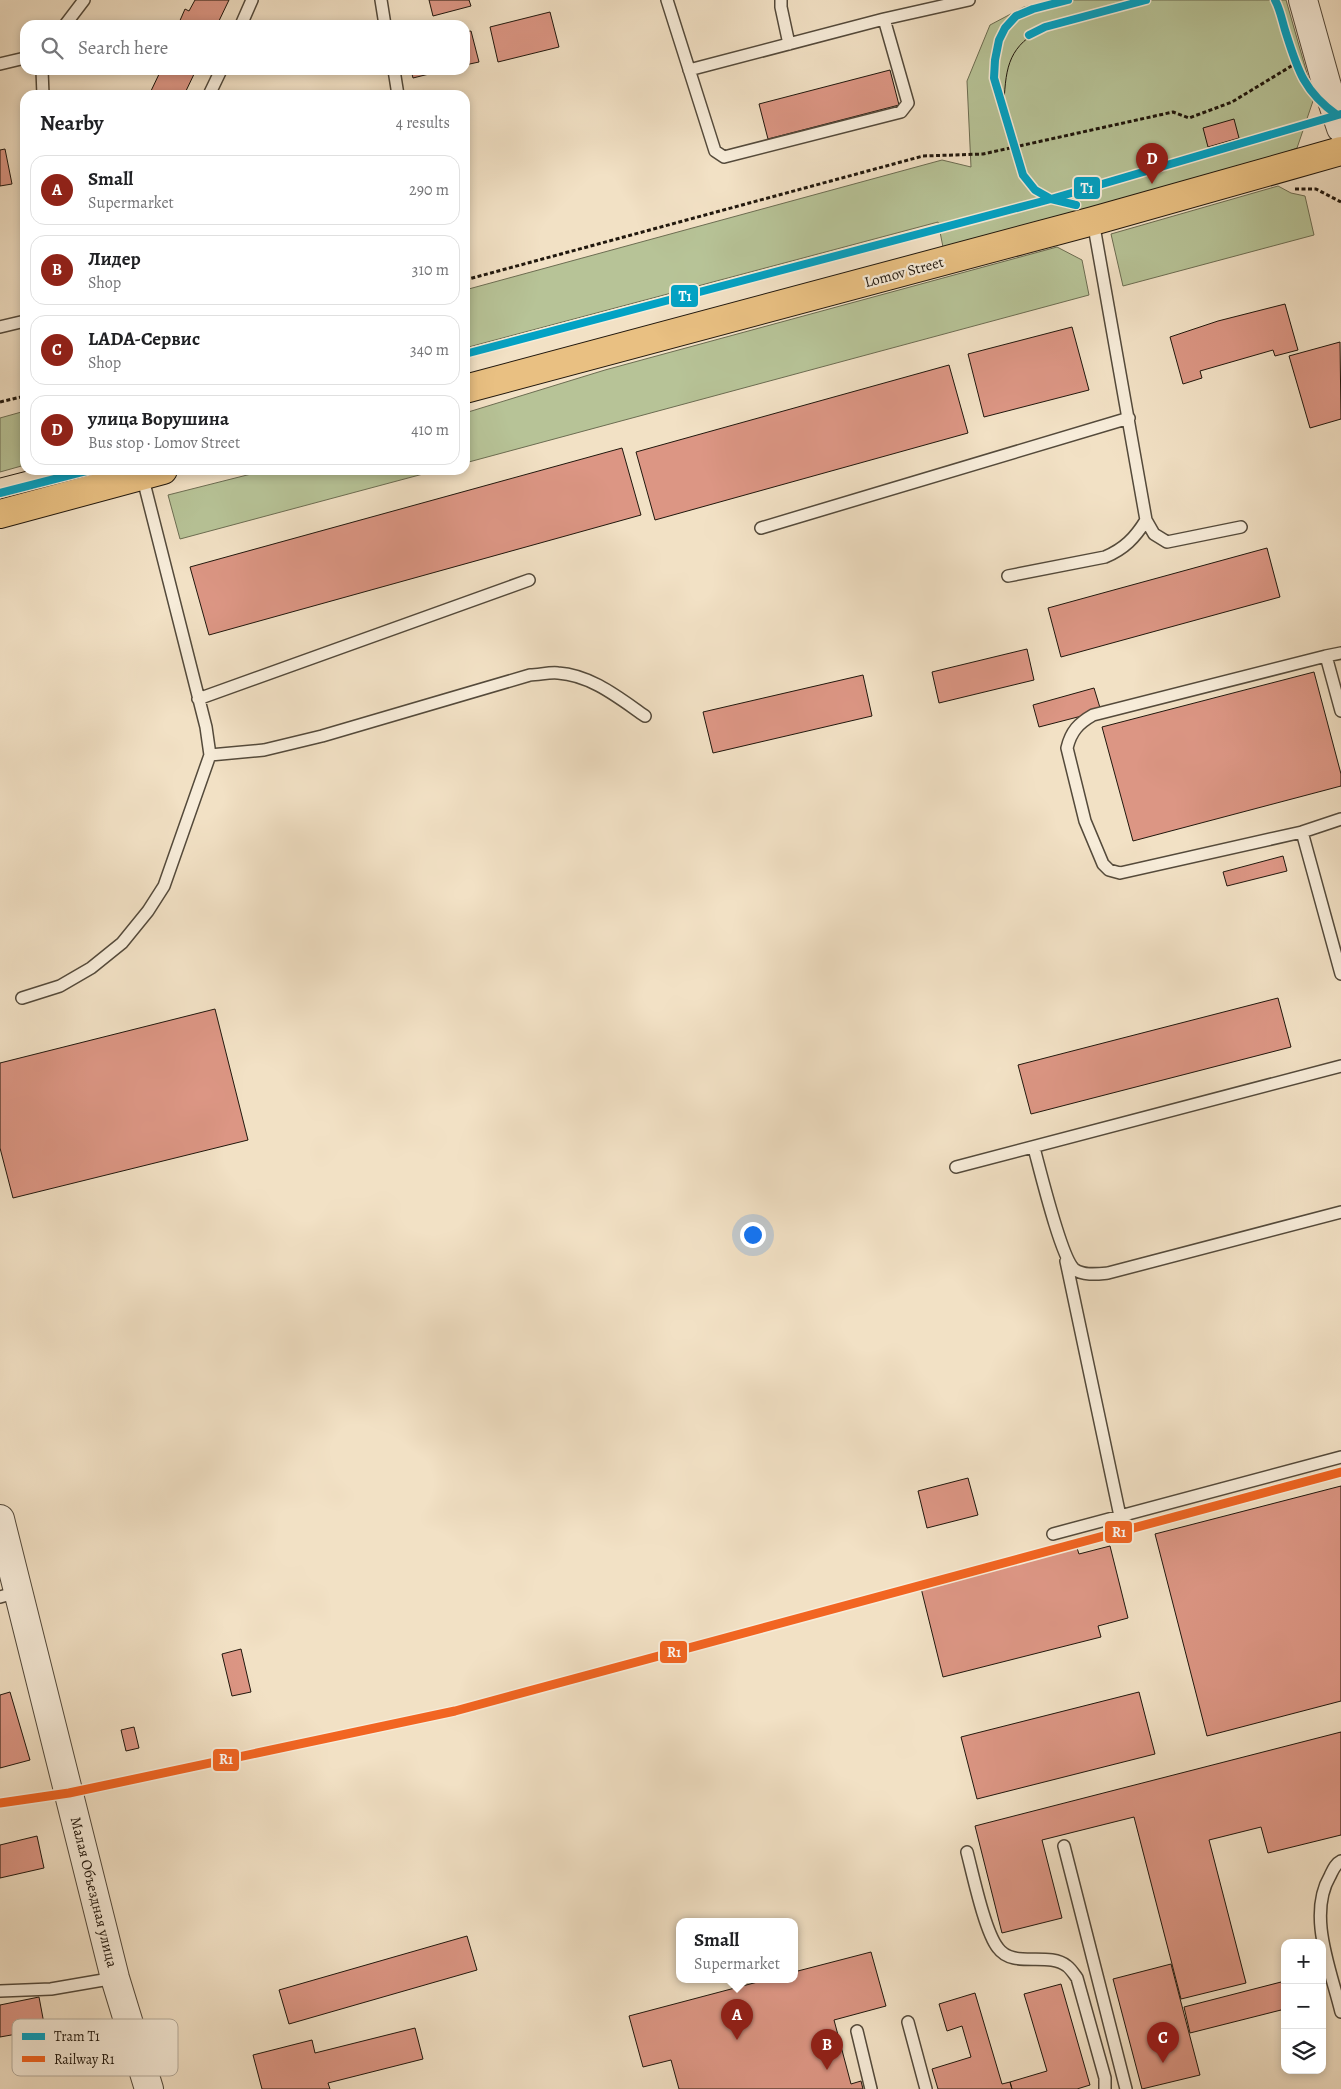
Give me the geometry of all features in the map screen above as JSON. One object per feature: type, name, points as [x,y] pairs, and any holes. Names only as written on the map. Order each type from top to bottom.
[{"type":"main road","name":"Lomov Street","points":[[470,388],[1093,221],[1341,151]]},
{"type":"main road","points":[[0,514],[145,475]]},
{"type":"street","points":[[1303,0],[1341,128]]},
{"type":"street","name":"Малая Объездная улица","points":[[0,1519],[9,1595],[128,2019]]},
{"type":"street","name":"Малая Объездная улица","points":[[145,2076],[149,2089]]},
{"type":"lane","points":[[68,20],[84,0]]},
{"type":"lane","points":[[243,20],[252,0]]},
{"type":"lane","points":[[381,0],[384,20]]},
{"type":"lane","points":[[667,0],[714,151],[724,157],[901,112],[908,103],[884,20]]},
{"type":"lane","points":[[781,0],[790,44]]},
{"type":"lane","points":[[689,70],[965,0]]},
{"type":"lane","points":[[0,64],[20,59]]},
{"type":"lane","points":[[42,75],[43,90]]},
{"type":"lane","points":[[211,90],[219,75]]},
{"type":"lane","points":[[395,75],[397,90]]},
{"type":"lane","points":[[1093,221],[1146,520],[1154,534],[1167,542],[1241,527]]},
{"type":"lane","points":[[0,328],[20,322]]},
{"type":"lane","points":[[761,528],[1129,418]]},
{"type":"lane","points":[[22,998],[60,986],[91,968],[122,943],[148,911],[164,886],[210,755],[206,727],[198,699],[152,475]]},
{"type":"lane","points":[[1008,576],[1105,557],[1120,551],[1132,541],[1146,520]]},
{"type":"lane","points":[[198,699],[529,580]]},
{"type":"lane","points":[[1341,653],[1093,715],[1080,723],[1070,736],[1067,748],[1085,821],[1103,864],[1109,870],[1120,873],[1302,832],[1341,819]]},
{"type":"lane","points":[[1326,656],[1341,711]]},
{"type":"lane","points":[[210,755],[264,750],[322,736],[530,676],[557,673],[580,678],[612,692],[645,716]]},
{"type":"lane","points":[[1302,832],[1341,974]]},
{"type":"lane","points":[[956,1167],[1341,1066]]},
{"type":"lane","points":[[1034,1148],[1064,1254],[1120,1516]]},
{"type":"lane","points":[[1064,1254],[1074,1269],[1089,1274],[1108,1273],[1341,1212]]},
{"type":"lane","points":[[1053,1534],[1341,1457]]},
{"type":"lane","points":[[1064,1846],[1126,2089]]},
{"type":"lane","points":[[967,1852],[991,1936],[998,1950],[1007,1956],[1052,1959],[1067,1966],[1077,1978],[1105,2078],[1104,2089]]},
{"type":"lane","points":[[1341,1861],[1337,1863],[1325,1884],[1320,1904],[1320,1926],[1341,2011]]},
{"type":"lane","points":[[0,1991],[51,1989],[115,1978]]},
{"type":"lane","points":[[908,2022],[926,2089]]},
{"type":"lane","points":[[857,2031],[871,2089]]},
{"type":"path","points":[[470,279],[924,156],[983,154],[1173,112],[1189,118],[1232,102],[1303,59]]},
{"type":"path","points":[[1289,188],[1316,190],[1341,202]]},
{"type":"path","points":[[0,402],[20,397]]},
{"type":"green space","points":[[1054,0],[1286,0],[1313,101],[1297,148],[1228,175],[944,252],[938,222],[470,347],[470,289],[942,160],[971,167],[967,81],[990,25],[1024,7]]},
{"type":"green space","points":[[1278,186],[1291,193],[1305,196],[1314,235],[1123,286],[1111,234]]},
{"type":"green space","points":[[1057,247],[1082,260],[1089,295],[470,462],[470,411],[605,370]]},
{"type":"green space","points":[[20,412],[20,466],[0,472],[0,418]]},
{"type":"green space","points":[[247,475],[419,475],[180,539],[168,495]]},
{"type":"building","points":[[195,0],[229,0],[219,20],[180,20],[185,9],[189,11]]},
{"type":"building","points":[[429,0],[469,0],[471,6],[433,16]]},
{"type":"building","points":[[550,12],[559,47],[498,62],[490,27]]},
{"type":"building","points":[[470,31],[479,62],[470,64]]},
{"type":"building","points":[[890,70],[899,105],[768,139],[759,104]]},
{"type":"building","points":[[159,75],[194,75],[186,90],[151,90]]},
{"type":"building","points":[[412,75],[425,75],[413,78]]},
{"type":"building","points":[[1234,119],[1239,138],[1208,147],[1203,128]]},
{"type":"building","points":[[5,149],[12,184],[0,186],[0,150]]},
{"type":"building","points":[[1285,304],[1298,350],[1275,356],[1273,350],[1200,371],[1202,378],[1183,384],[1170,337],[1218,321]]},
{"type":"building","points":[[1072,327],[1089,390],[984,417],[968,354]]},
{"type":"building","points":[[1340,342],[1341,419],[1310,428],[1289,356]]},
{"type":"building","points":[[949,365],[968,433],[655,520],[636,452]]},
{"type":"building","points":[[622,448],[641,515],[209,635],[190,567]]},
{"type":"building","points":[[1267,548],[1280,597],[1061,657],[1048,608]]},
{"type":"building","points":[[1027,649],[1034,680],[939,703],[932,672]]},
{"type":"building","points":[[1314,672],[1341,774],[1341,786],[1133,841],[1102,727]]},
{"type":"building","points":[[863,675],[872,716],[713,753],[703,712]]},
{"type":"building","points":[[1094,688],[1101,711],[1039,727],[1033,705]]},
{"type":"building","points":[[1283,856],[1287,871],[1227,886],[1223,872]]},
{"type":"building","points":[[1278,998],[1291,1047],[1031,1114],[1018,1065]]},
{"type":"building","points":[[215,1009],[248,1140],[13,1198],[0,1148],[0,1063]]},
{"type":"building","points":[[968,1478],[978,1515],[927,1528],[918,1491]]},
{"type":"building","points":[[1341,1486],[1341,1701],[1207,1736],[1155,1534]]},
{"type":"building","points":[[1076,1545],[1079,1554],[1110,1546],[1128,1618],[1098,1626],[1101,1637],[943,1677],[920,1584]]},
{"type":"building","points":[[241,1649],[251,1692],[232,1696],[222,1654]]},
{"type":"building","points":[[10,1692],[30,1760],[0,1768],[0,1695]]},
{"type":"building","points":[[1139,1692],[1155,1754],[977,1799],[961,1737]]},
{"type":"building","points":[[134,1727],[139,1748],[126,1751],[121,1730]]},
{"type":"building","points":[[1341,1732],[1341,1835],[1268,1853],[1261,1827],[1209,1840],[1246,1983],[1181,1999],[1134,1817],[1042,1840],[1062,1918],[1002,1933],[975,1826]]},
{"type":"building","points":[[37,1836],[44,1868],[0,1878],[0,1845]]},
{"type":"building","points":[[467,1936],[477,1970],[289,2024],[279,1990]]},
{"type":"building","points":[[871,1952],[886,2006],[834,2020],[851,2084],[861,2081],[863,2089],[679,2089],[671,2060],[643,2067],[629,2016],[754,1983],[798,1983],[798,1971]]},
{"type":"building","points":[[1171,1964],[1200,2075],[1142,2089],[1113,1979]]},
{"type":"building","points":[[1281,1982],[1281,2010],[1190,2033],[1184,2007]]},
{"type":"building","points":[[1061,1984],[1090,2085],[1077,2089],[1012,2089],[1010,2082],[1047,2071],[1024,1994]]},
{"type":"building","points":[[975,1993],[1002,2084],[1010,2082],[1012,2089],[938,2089],[932,2069],[971,2057],[962,2026],[947,2031],[939,2004]]},
{"type":"building","points":[[39,1997],[43,2019],[12,2019],[12,2035],[0,2037],[0,2005]]},
{"type":"building","points":[[415,2028],[423,2059],[328,2083],[330,2089],[262,2089],[253,2055],[312,2040],[315,2053]]},
{"type":"tram line","points":[[1068,0],[1033,9],[1016,16],[1005,28],[999,40],[994,78],[1023,175],[1035,190],[1051,199],[1076,205]]},
{"type":"tram line","name":"T1","points":[[1068,0],[1033,9],[1016,16],[1005,28],[999,40],[994,78],[1023,175],[1035,190],[1051,199],[1076,205]]},
{"type":"tram line","points":[[1004,102],[1008,67],[1017,49],[1033,34],[1045,27],[1146,0]]},
{"type":"tram line","name":"T1","points":[[1029,35],[1045,27],[1146,0]]},
{"type":"tram line","points":[[1275,0],[1293,56],[1303,78],[1316,97],[1337,115]]},
{"type":"tram line","name":"T1","points":[[1275,0],[1293,56],[1303,78],[1316,97],[1337,115]]},
{"type":"tram line","points":[[470,353],[1051,199],[1341,114]]},
{"type":"tram line","name":"T1","points":[[470,353],[1051,199],[1341,114]]},
{"type":"tram line","points":[[0,478],[20,473]]},
{"type":"tram line","name":"T1","points":[[0,493],[70,475]]},
{"type":"railway","points":[[0,1803],[69,1793],[455,1711],[1341,1472]]},
{"type":"rail line","name":"R1","points":[[0,1803],[69,1793],[455,1711],[1341,1472]]},
{"type":"place","name":"улица Ворушина","points":[[1152,184]]},
{"type":"place","name":"Small","points":[[737,2040]]},
{"type":"place","name":"LADA-Сервис","points":[[1163,2063]]},
{"type":"place","name":"Лидер","points":[[827,2070]]}]
